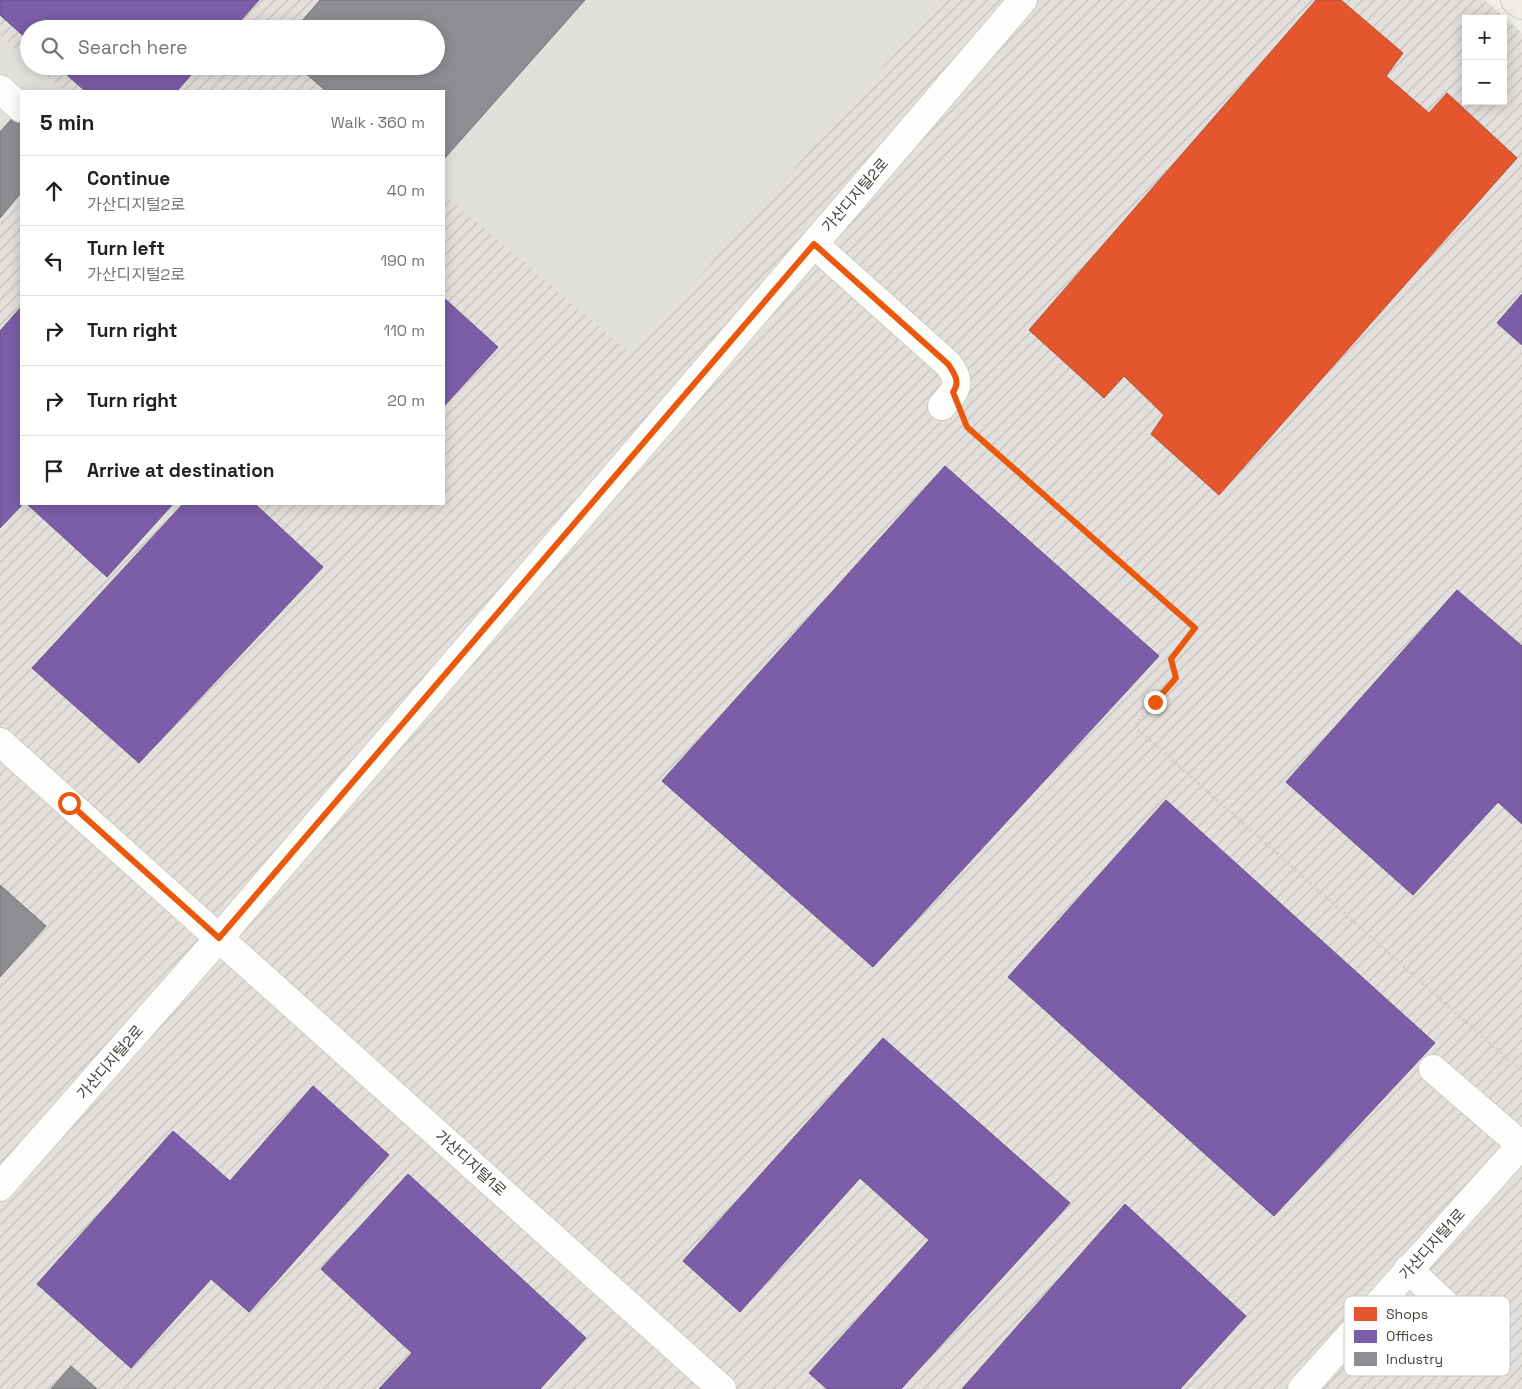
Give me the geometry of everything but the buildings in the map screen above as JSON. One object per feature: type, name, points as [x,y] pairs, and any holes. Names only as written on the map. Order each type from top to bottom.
[{"type":"main road","points":[[1515,0],[1522,5]]},
{"type":"street","name":"가산디지털2로","points":[[0,1186],[219,938],[1023,0]]},
{"type":"street","points":[[0,89],[20,107]]},
{"type":"street","points":[[814,244],[948,364],[955,373],[957,382],[956,389],[947,399]]},
{"type":"street","points":[[0,742],[219,938]]},
{"type":"street","name":"가산디지털1로","points":[[219,938],[722,1389]]},
{"type":"street","points":[[1433,1069],[1521,1144]]},
{"type":"street","name":"가산디지털1로","points":[[1384,1296],[1521,1144]]},
{"type":"street","points":[[1408,1269],[1437,1296]]},
{"type":"street","name":"가산디지털1로","points":[[1302,1389],[1344,1341]]},
{"type":"path","points":[[947,399],[967,427],[1195,628],[1171,659],[1176,678],[1134,726],[1522,1072]]},
{"type":"shaded area","points":[[0,0],[1485,0],[1502,15],[1462,15],[1462,105],[1507,105],[1507,20],[1522,33],[1522,1389],[0,1389]]},
{"type":"shaded area","points":[[585,0],[942,0],[631,354],[445,195],[445,158]]},
{"type":"shaded area","points":[[0,35],[20,52],[20,75],[45,75],[63,90],[20,90],[20,199],[0,222]]},
{"type":"route","points":[[69,803],[219,938],[814,244],[948,364],[955,373],[957,382],[956,389],[953,392],[967,427],[1195,628],[1171,659],[1176,678],[1155,702]]}]
